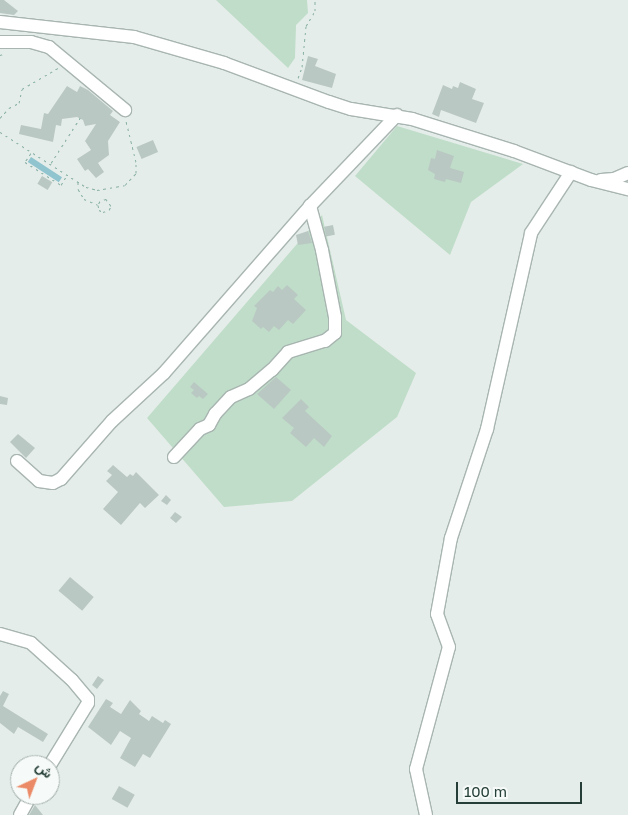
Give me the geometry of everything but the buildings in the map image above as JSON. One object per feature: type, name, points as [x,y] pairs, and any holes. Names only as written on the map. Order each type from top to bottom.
[{"type":"street","points":[[0,22],[134,37],[224,63],[352,109],[397,115],[496,145],[590,180],[628,189]]},
{"type":"street","points":[[42,44],[54,29]]},
{"type":"street","points":[[0,42],[26,41],[42,44],[55,50],[125,110]]},
{"type":"street","points":[[17,460],[39,481],[53,483],[61,479],[112,421],[164,372],[310,206],[397,115]]},
{"type":"street","points":[[426,815],[416,769],[449,647],[438,614],[451,538],[487,429],[531,233],[571,172]]},
{"type":"street","points":[[590,180],[604,181],[628,173]]},
{"type":"street","points":[[174,458],[200,429],[210,425],[214,414],[231,397],[248,389],[272,370],[288,352],[325,341],[335,333],[335,317],[324,259],[310,206]]},
{"type":"street","points":[[0,634],[30,643],[72,680],[88,699],[56,755]]},
{"type":"path","points":[[295,89],[302,67],[306,26],[315,11],[315,0]]},
{"type":"path","points":[[0,55],[9,52]]},
{"type":"path","points":[[0,118],[8,108],[19,103],[22,90],[61,66],[58,63]]},
{"type":"path","points":[[0,132],[90,188],[97,190],[122,186],[135,175],[136,162],[125,110]]},
{"type":"path","points":[[51,164],[80,118]]},
{"type":"path","points":[[32,151],[25,162],[60,185],[67,174]]},
{"type":"path","points":[[78,181],[82,196],[88,202],[98,205],[103,212],[109,210],[111,206],[106,199],[100,201],[98,205]]},
{"type":"green space","points":[[216,0],[307,0],[308,13],[296,25],[295,58],[288,68]]},
{"type":"green space","points":[[397,126],[523,164],[471,202],[450,255],[355,176]]},
{"type":"green space","points":[[322,215],[346,320],[416,373],[397,417],[292,501],[224,507],[147,418]]},
{"type":"water","points":[[31,157],[62,177],[59,182],[28,162]]}]
